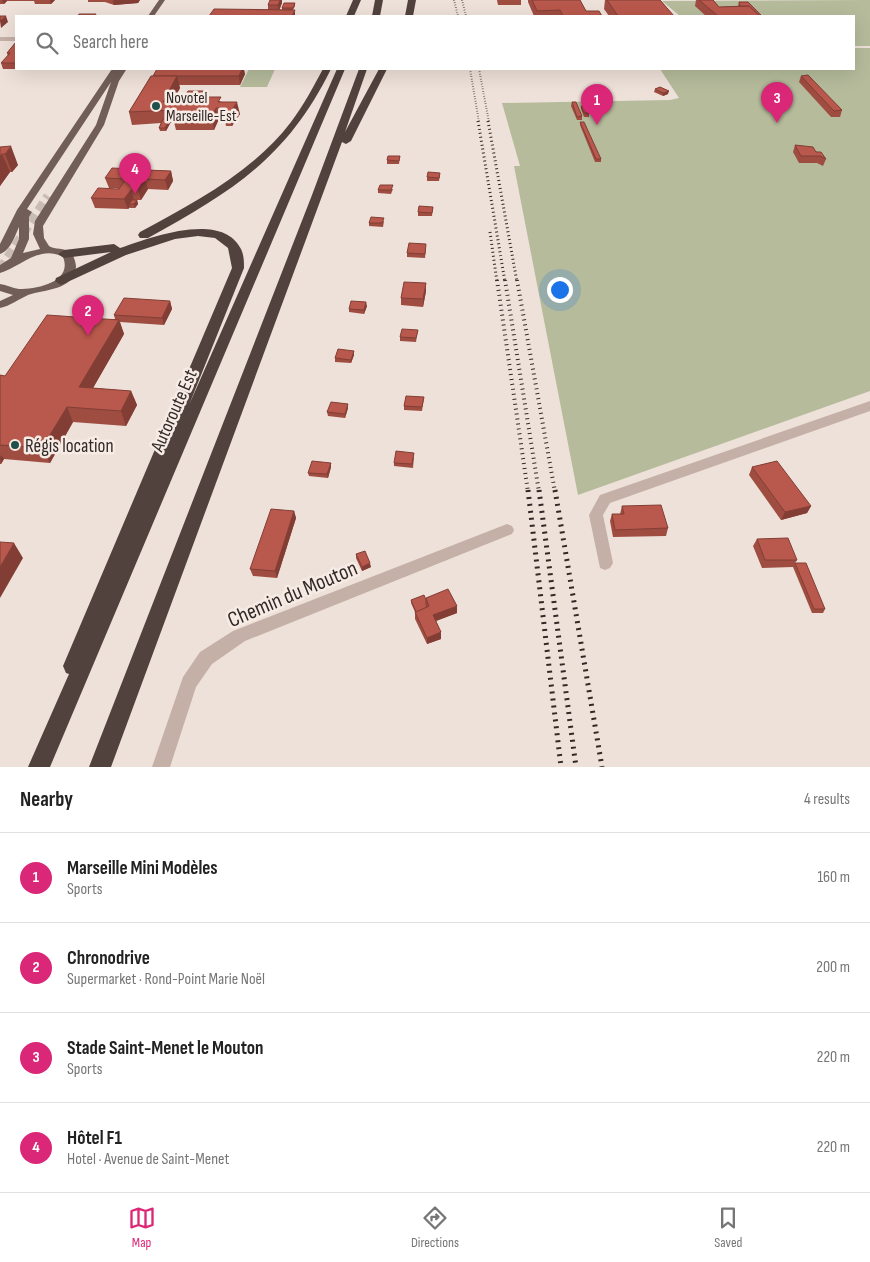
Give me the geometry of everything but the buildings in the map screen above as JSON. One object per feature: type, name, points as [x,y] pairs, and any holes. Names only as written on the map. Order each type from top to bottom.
[{"type":"highway","points":[[350,15],[357,0]]},
{"type":"highway","points":[[358,15],[362,0]]},
{"type":"highway","points":[[376,15],[379,0]]},
{"type":"highway","points":[[409,15],[412,0]]},
{"type":"highway","points":[[64,254],[114,248],[134,240],[197,206],[255,166],[295,126],[327,70]]},
{"type":"highway","name":"Autoroute Est","points":[[39,767],[278,219],[341,70]]},
{"type":"highway","points":[[100,767],[318,195],[363,70]]},
{"type":"highway","points":[[318,195],[382,70]]},
{"type":"highway","points":[[31,767],[238,268],[237,257],[233,246],[222,238],[209,233],[181,233],[164,236],[98,261],[61,281]]},
{"type":"main road","points":[[152,15],[162,0]]},
{"type":"main road","points":[[158,15],[168,0]]},
{"type":"main road","points":[[0,251],[12,235],[17,217],[115,70]]},
{"type":"main road","points":[[48,196],[88,133],[100,106],[122,70]]},
{"type":"main road","points":[[49,251],[39,241],[37,234],[40,221],[100,125],[116,81]]},
{"type":"main road","points":[[16,258],[24,239],[24,217],[38,187]]},
{"type":"main road","points":[[0,270],[16,258],[27,254],[49,251],[64,254],[70,260],[72,266],[69,274],[61,281],[45,289],[26,293],[0,305]]},
{"type":"main road","points":[[0,287],[12,292],[26,293]]},
{"type":"street","points":[[0,39],[15,39]]},
{"type":"street","points":[[606,563],[596,515],[605,499],[870,406]]},
{"type":"street","name":"Chemin du Mouton","points":[[161,767],[189,683],[206,658],[239,636],[507,530]]},
{"type":"green space","points":[[870,0],[870,46],[855,46],[855,15],[679,15],[662,1]]},
{"type":"green space","points":[[855,48],[870,48],[870,391],[578,495],[514,166],[520,166],[502,103],[670,100],[679,98],[661,70],[855,70]]},
{"type":"green space","points":[[248,70],[275,70],[267,87],[240,87]]},
{"type":"tunnel","points":[[0,269],[48,196]]},
{"type":"railway","points":[[454,0],[458,15]]},
{"type":"railway","points":[[462,0],[466,15]]},
{"type":"railway","points":[[470,70],[479,122]]},
{"type":"railway","points":[[479,70],[489,122]]},
{"type":"railway","points":[[478,121],[505,282]]},
{"type":"railway","points":[[488,121],[517,282]]},
{"type":"railway","points":[[490,232],[497,282]]},
{"type":"railway","points":[[497,280],[528,492]]},
{"type":"railway","points":[[505,280],[539,492]]},
{"type":"railway","points":[[517,280],[555,492]]},
{"type":"railway","points":[[528,490],[561,767]]},
{"type":"railway","points":[[539,490],[576,767]]},
{"type":"railway","points":[[555,490],[602,767]]},
{"type":"place","name":"Novotel Marseille-Est","points":[[156,106]]},
{"type":"place","name":"Stade Saint-Menet le Mouton","points":[[777,123]]},
{"type":"place","name":"Marseille Mini Modèles","points":[[597,125]]},
{"type":"place","name":"Hôtel F1","points":[[135,194]]},
{"type":"place","name":"Chronodrive","points":[[88,336]]},
{"type":"place","name":"Régis location","points":[[15,445]]}]
